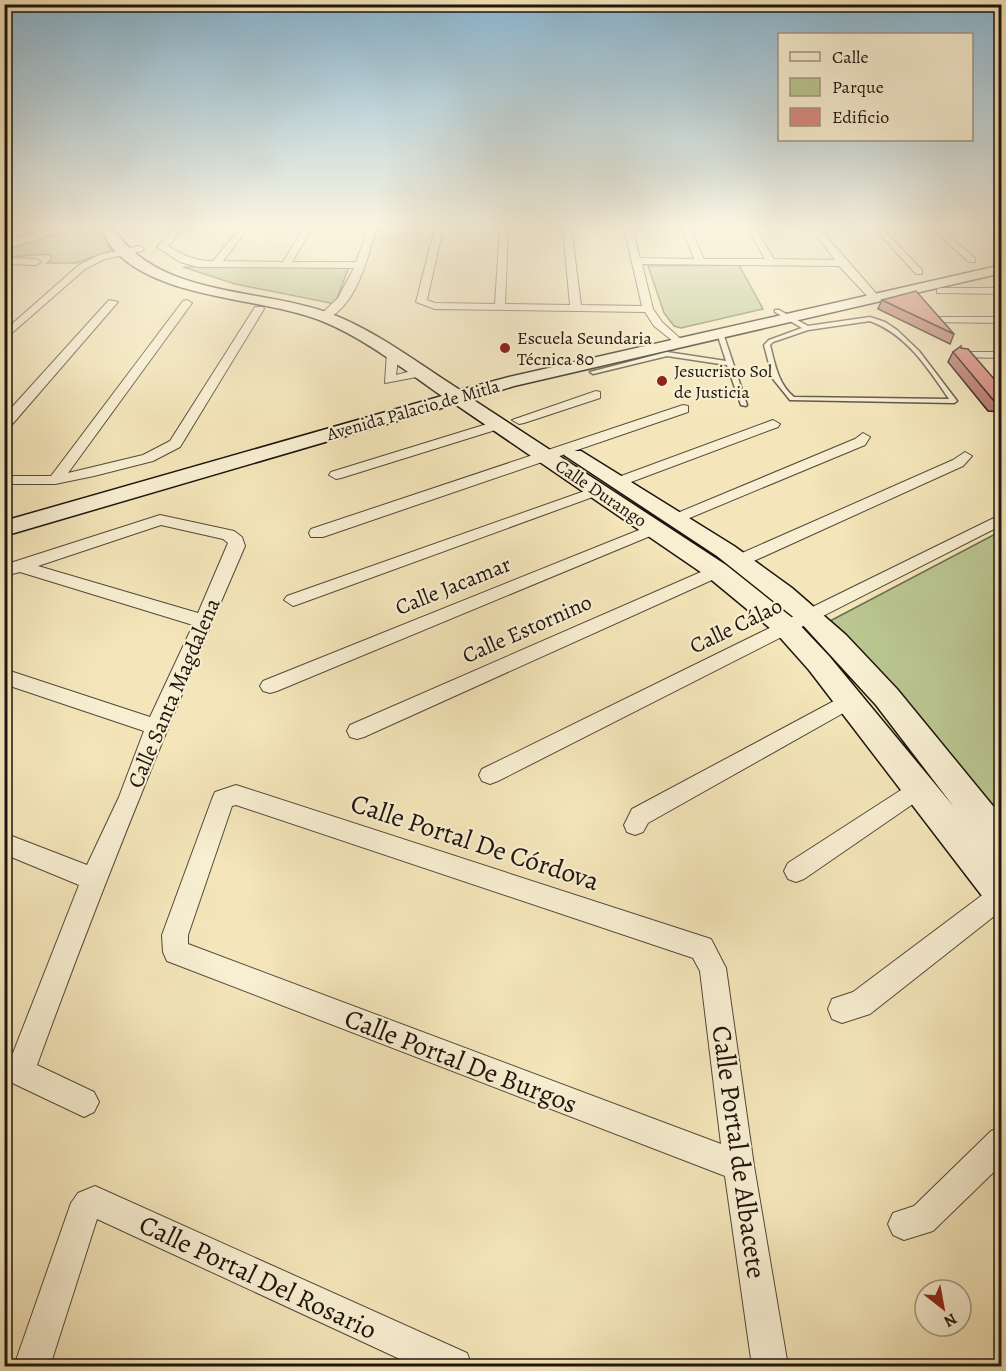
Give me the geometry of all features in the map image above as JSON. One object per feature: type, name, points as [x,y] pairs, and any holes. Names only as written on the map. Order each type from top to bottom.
[{"type":"main road","name":"Calle Durango","points":[[223,292],[290,307],[330,313],[381,331],[461,390],[555,453],[596,491],[717,571],[786,627],[819,663],[847,702],[1002,894]]},
{"type":"main road","name":"Avenida Palacio de Mitla","points":[[871,295],[882,292]]},
{"type":"main road","name":"Avenida Palacio de Mitla","points":[[4,514],[461,390],[674,339],[886,292]]},
{"type":"main road","name":"Calle Durango","points":[[330,313],[423,372],[461,390]]},
{"type":"main road","name":"Avenida Palacio de Mitla","points":[[4,529],[461,390],[635,357],[674,339],[720,333],[783,315]]},
{"type":"main road","name":"Calle Durango","points":[[555,453],[618,482],[739,561],[810,617],[893,706],[1002,843]]},
{"type":"street","points":[[4,337],[54,292]]},
{"type":"street","points":[[330,313],[348,292]]},
{"type":"street","points":[[424,292],[422,302],[424,304],[648,309]]},
{"type":"street","points":[[500,306],[501,292]]},
{"type":"street","points":[[574,292],[576,308]]},
{"type":"street","points":[[644,292],[648,309],[674,339]]},
{"type":"street","points":[[868,292],[871,295]]},
{"type":"street","points":[[4,426],[113,303]]},
{"type":"street","points":[[55,480],[187,303]]},
{"type":"street","points":[[4,480],[55,480],[148,458],[175,444],[259,309]]},
{"type":"street","points":[[935,320],[1002,320]]},
{"type":"street","points":[[962,355],[1002,355]]},
{"type":"street","points":[[336,475],[596,395]]},
{"type":"street","points":[[316,533],[683,409]]},
{"type":"street","points":[[618,482],[773,424]]},
{"type":"street","points":[[675,519],[860,442],[863,437]]},
{"type":"street","points":[[739,561],[958,463],[965,456]]},
{"type":"street","points":[[293,600],[596,491]]},
{"type":"street","name":"Calle Cálao","points":[[490,775],[1002,519]]},
{"type":"street","name":"Calle Santa Magdalena","points":[[12,569],[160,520],[228,535],[236,541],[237,551],[202,621],[12,1068]]},
{"type":"street","name":"Calle Jacamar","points":[[270,686],[654,529]]},
{"type":"street","points":[[12,569],[202,621]]},
{"type":"street","name":"Calle Estornino","points":[[357,731],[717,571]]},
{"type":"street","points":[[4,676],[156,727]]},
{"type":"street","points":[[635,825],[640,816],[847,702]]},
{"type":"street","points":[[796,871],[918,789]]},
{"type":"street","name":"Calle Portal De Córdova","points":[[182,956],[176,952],[174,945],[178,924],[219,805],[223,799],[236,795],[695,946]]},
{"type":"street","points":[[4,843],[93,879]]},
{"type":"street","points":[[842,1009],[860,1004],[1002,894]]},
{"type":"street","name":"Calle Portal de Albacete","points":[[695,946],[702,948],[713,968],[739,1166],[770,1366]]},
{"type":"street","name":"Calle Portal De Burgos","points":[[182,956],[739,1166]]},
{"type":"street","points":[[12,1068],[84,1102]]},
{"type":"street","points":[[904,1224],[922,1220],[1002,1142]]},
{"type":"street","name":"Calle Portal Del Rosario","points":[[32,1366],[82,1214],[89,1204],[95,1202],[454,1366]]},
{"type":"lane","points":[[783,315],[807,328],[870,319],[885,324],[899,333],[954,400],[789,398],[776,379],[767,345],[777,338],[807,328]]},
{"type":"lane","points":[[720,333],[728,363],[744,405]]},
{"type":"lane","points":[[593,372],[635,357],[667,354],[728,363]]},
{"type":"green space","points":[[275,292],[339,292],[335,304]]},
{"type":"green space","points":[[657,292],[754,292],[763,309],[681,328],[674,326],[664,313]]},
{"type":"green space","points":[[1001,531],[1001,825],[828,622]]},
{"type":"building","points":[[917,292],[954,334],[882,300]]},
{"type":"building","points":[[961,346],[961,348],[968,349],[1002,388],[1002,401],[994,401],[953,352]]},
{"type":"place","name":"Escuela Seundaria Técnica 80","points":[[505,348]]},
{"type":"place","name":"Jesucristo Sol de Justicia","points":[[662,381]]}]
